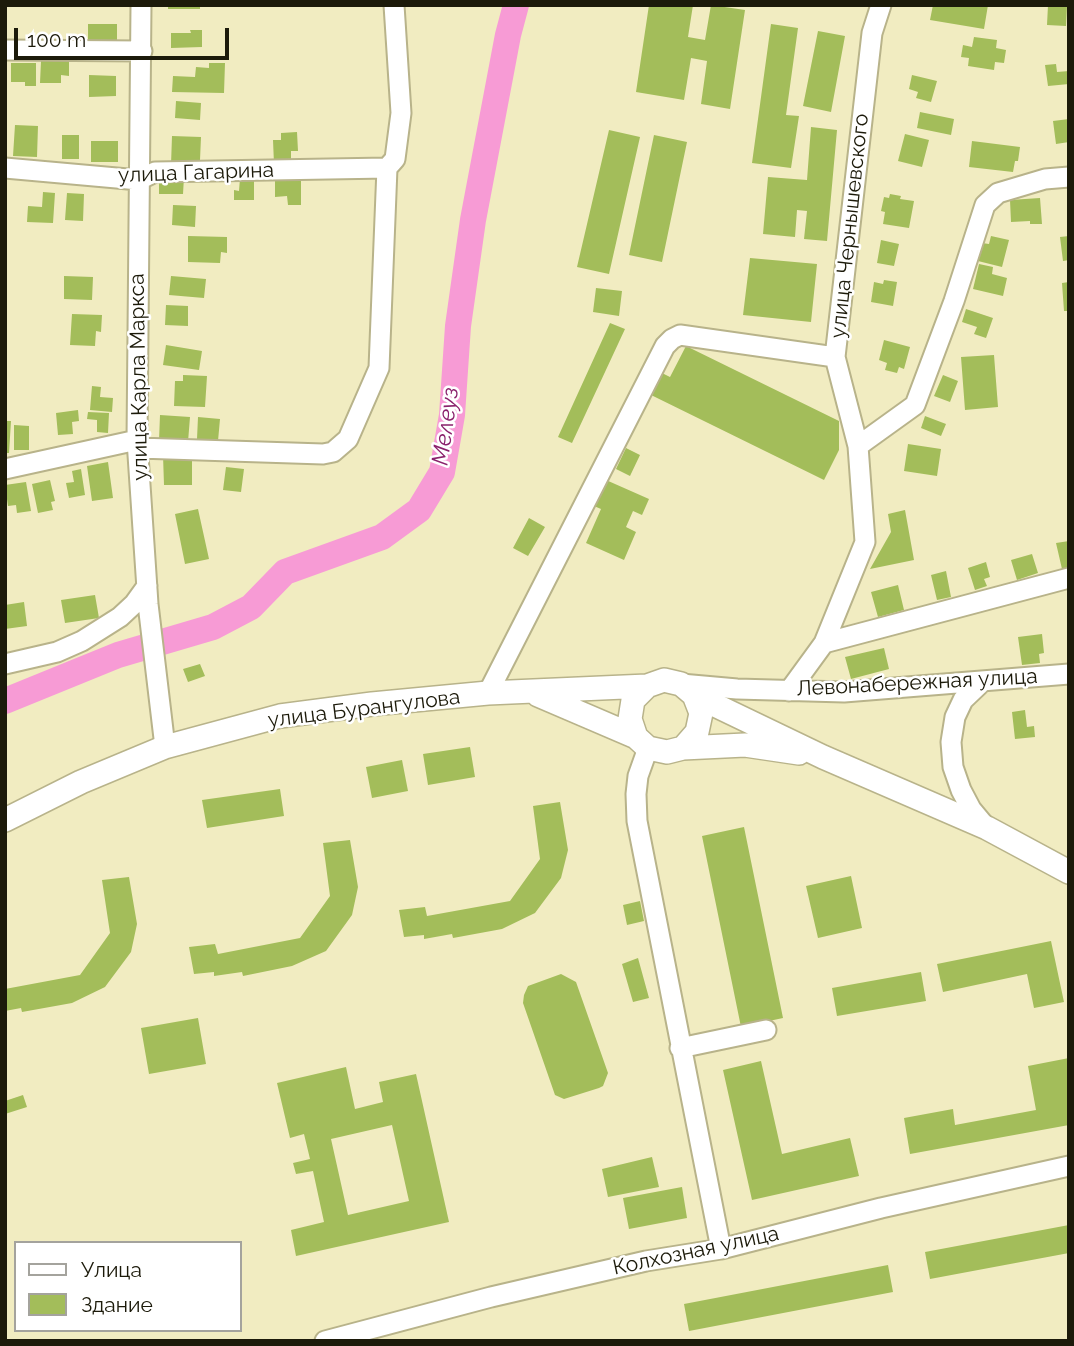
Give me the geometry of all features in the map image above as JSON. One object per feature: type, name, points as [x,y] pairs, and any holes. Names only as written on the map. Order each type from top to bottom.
[{"type":"main road","name":"улица Бурангулова","points":[[5,820],[81,782],[165,747],[280,716],[488,693],[647,685],[664,680],[688,689],[823,757]]},
{"type":"main road","points":[[642,742],[630,719],[634,700],[647,685]]},
{"type":"main road","points":[[683,747],[697,732],[701,713],[688,689]]},
{"type":"main road","name":"улица Бурангулова","points":[[532,692],[667,752],[683,747],[745,745],[823,757]]},
{"type":"main road","points":[[823,757],[987,828],[1069,872]]},
{"type":"street","name":"улица Карла Маркса","points":[[141,5],[137,444],[147,595],[165,747]]},
{"type":"street","points":[[5,469],[137,444],[323,454],[333,452],[348,439],[379,368],[387,168],[395,159],[401,113],[394,5]]},
{"type":"street","name":"улица Чернышевского","points":[[789,691],[824,643],[865,542],[858,446],[835,357],[872,33],[881,5]]},
{"type":"street","points":[[5,50],[142,51]]},
{"type":"street","name":"улица Гагарина","points":[[5,168],[139,180],[155,172],[387,168]]},
{"type":"street","points":[[858,446],[915,405],[954,301],[985,205],[998,194],[1045,179],[1069,177]]},
{"type":"street","points":[[488,693],[665,346],[672,339],[680,335],[835,357]]},
{"type":"street","points":[[824,643],[1069,578]]},
{"type":"street","points":[[5,664],[57,652],[82,641],[120,617],[147,595]]},
{"type":"street","name":"Левонабережная улица","points":[[688,689],[844,692],[1069,674]]},
{"type":"street","points":[[983,681],[963,699],[955,717],[951,742],[953,766],[961,790],[971,809],[987,828]]},
{"type":"street","points":[[642,742],[636,794],[637,821],[721,1249]]},
{"type":"street","points":[[680,1048],[766,1030]]},
{"type":"street","name":"Колхозная улица","points":[[324,1341],[491,1297],[646,1261],[721,1249],[881,1208],[1069,1166]]},
{"type":"building","points":[[168,5],[200,5],[200,9],[168,9]]},
{"type":"building","points":[[649,5],[693,5],[688,37],[705,40],[711,5],[745,10],[730,109],[701,104],[707,61],[691,58],[684,100],[636,92]]},
{"type":"building","points":[[933,5],[988,5],[984,29],[930,20]]},
{"type":"building","points":[[1048,5],[1067,6],[1066,26],[1047,25]]},
{"type":"building","points":[[88,24],[117,24],[117,45],[94,44],[94,40],[88,40]]},
{"type":"building","points":[[771,24],[798,28],[786,115],[799,116],[791,168],[752,163]]},
{"type":"building","points":[[190,30],[202,30],[202,47],[171,48],[171,33],[191,33]]},
{"type":"building","points":[[818,31],[845,36],[831,112],[803,106]]},
{"type":"building","points":[[974,37],[997,40],[996,48],[1006,50],[1004,63],[995,62],[994,70],[968,66],[969,58],[961,57],[963,45],[972,47]]},
{"type":"building","points":[[41,61],[69,61],[69,76],[61,75],[61,83],[40,83]]},
{"type":"building","points":[[11,63],[36,63],[36,86],[25,86],[25,82],[11,82]]},
{"type":"building","points":[[209,63],[225,63],[224,93],[172,92],[173,76],[195,77],[196,67],[209,68]]},
{"type":"building","points":[[1056,64],[1057,72],[1069,71],[1069,84],[1048,86],[1045,65]]},
{"type":"building","points":[[89,75],[116,76],[116,96],[89,97]]},
{"type":"building","points":[[912,75],[937,81],[931,102],[916,98],[918,92],[909,89]]},
{"type":"building","points":[[176,101],[201,103],[200,120],[175,118]]},
{"type":"building","points":[[920,112],[954,119],[951,135],[917,128]]},
{"type":"building","points":[[1069,119],[1069,142],[1056,144],[1053,121]]},
{"type":"building","points":[[15,125],[38,126],[37,157],[13,156]]},
{"type":"building","points":[[811,127],[837,130],[827,241],[804,239],[807,211],[797,210],[795,237],[763,234],[768,177],[807,180]]},
{"type":"building","points":[[609,130],[640,137],[609,274],[577,267]]},
{"type":"building","points":[[297,132],[298,151],[291,151],[291,163],[274,164],[273,140],[281,140],[281,133]]},
{"type":"building","points":[[905,134],[929,140],[922,167],[898,161]]},
{"type":"building","points":[[62,135],[79,135],[79,159],[62,159]]},
{"type":"building","points":[[654,135],[687,142],[662,262],[629,255]]},
{"type":"building","points":[[172,136],[201,137],[200,160],[187,160],[186,166],[171,165]]},
{"type":"building","points":[[91,141],[118,141],[118,162],[91,162]]},
{"type":"building","points":[[972,141],[1020,147],[1013,172],[969,167]]},
{"type":"building","points":[[159,176],[184,177],[183,194],[159,194]]},
{"type":"building","points":[[240,178],[254,178],[254,200],[234,200],[234,190],[239,191]]},
{"type":"building","points":[[275,179],[301,179],[301,205],[288,205],[287,196],[275,197]]},
{"type":"building","points":[[43,192],[55,193],[53,223],[27,222],[28,206],[42,207]]},
{"type":"building","points":[[67,193],[84,194],[83,221],[65,220]]},
{"type":"building","points":[[890,194],[914,201],[909,228],[883,224],[885,212],[881,211],[884,197],[889,198]]},
{"type":"building","points":[[1040,198],[1042,224],[1030,224],[1030,221],[1011,222],[1010,200]]},
{"type":"building","points":[[173,205],[196,206],[195,227],[172,225]]},
{"type":"building","points":[[188,236],[227,237],[227,253],[221,252],[220,263],[188,262]]},
{"type":"building","points":[[991,236],[1009,240],[1002,267],[978,261],[982,243],[989,244]]},
{"type":"building","points":[[1069,236],[1069,260],[1063,261],[1060,237]]},
{"type":"building","points":[[881,240],[899,244],[894,266],[877,263]]},
{"type":"building","points":[[750,258],[817,264],[811,322],[743,315]]},
{"type":"building","points":[[979,264],[993,267],[992,274],[1007,278],[1003,296],[973,289]]},
{"type":"building","points":[[64,276],[93,277],[92,300],[64,299]]},
{"type":"building","points":[[171,276],[206,279],[204,298],[169,295]]},
{"type":"building","points":[[884,280],[897,282],[893,306],[871,302],[874,282],[883,284]]},
{"type":"building","points":[[1069,282],[1069,311],[1064,311],[1062,283]]},
{"type":"building","points":[[596,288],[622,291],[619,316],[593,312]]},
{"type":"building","points":[[166,305],[188,306],[188,326],[165,325]]},
{"type":"building","points":[[966,309],[993,318],[986,338],[974,334],[977,327],[962,322]]},
{"type":"building","points":[[72,314],[102,315],[101,332],[96,331],[95,346],[70,345]]},
{"type":"building","points":[[610,323],[625,329],[572,443],[558,437]]},
{"type":"building","points":[[884,340],[910,347],[904,369],[899,367],[897,373],[885,370],[887,363],[879,360]]},
{"type":"building","points":[[166,345],[202,351],[199,370],[163,365]]},
{"type":"building","points":[[686,346],[839,421],[839,450],[824,480],[649,394],[660,372],[670,377]]},
{"type":"building","points":[[994,355],[998,407],[965,410],[961,357]]},
{"type":"building","points":[[183,375],[207,376],[205,407],[174,406],[175,381],[183,381]]},
{"type":"building","points":[[943,375],[958,381],[950,402],[934,396]]},
{"type":"building","points":[[92,386],[101,387],[100,397],[113,398],[112,412],[90,410]]},
{"type":"building","points":[[78,410],[79,421],[72,422],[73,434],[58,435],[56,413]]},
{"type":"building","points":[[88,412],[109,413],[108,433],[97,432],[97,420],[87,419]]},
{"type":"building","points":[[160,415],[190,417],[188,442],[159,441]]},
{"type":"building","points":[[925,416],[946,424],[941,436],[921,428]]},
{"type":"building","points":[[198,417],[220,419],[218,441],[197,439]]},
{"type":"building","points":[[5,421],[11,421],[9,453],[5,453]]},
{"type":"building","points":[[14,425],[29,426],[29,450],[14,450]]},
{"type":"building","points":[[908,444],[941,449],[937,476],[904,471]]},
{"type":"building","points":[[626,448],[640,455],[630,476],[616,469]]},
{"type":"building","points":[[163,455],[192,455],[192,485],[164,485]]},
{"type":"building","points":[[108,462],[113,498],[92,501],[87,466]]},
{"type":"building","points":[[226,467],[244,469],[241,492],[223,490]]},
{"type":"building","points":[[81,469],[85,495],[69,498],[66,483],[74,482],[72,471]]},
{"type":"building","points":[[50,480],[55,501],[51,502],[53,510],[38,513],[32,484]]},
{"type":"building","points":[[606,480],[649,499],[642,515],[633,511],[626,527],[636,532],[624,560],[586,543],[601,509],[594,506]]},
{"type":"building","points":[[26,482],[31,511],[17,513],[16,505],[8,506],[5,485]]},
{"type":"building","points":[[198,509],[209,559],[185,564],[175,514]]},
{"type":"building","points":[[905,510],[914,560],[870,569],[891,532],[888,514]]},
{"type":"building","points":[[529,518],[545,527],[528,556],[513,548]]},
{"type":"building","points":[[1069,541],[1069,568],[1062,569],[1056,543]]},
{"type":"building","points":[[1032,554],[1038,573],[1017,580],[1011,560]]},
{"type":"building","points":[[986,562],[990,577],[984,579],[987,586],[975,590],[968,568]]},
{"type":"building","points":[[946,571],[951,597],[937,600],[931,575]]},
{"type":"building","points":[[898,585],[904,610],[878,617],[871,592]]},
{"type":"building","points":[[95,595],[99,618],[65,623],[61,600]]},
{"type":"building","points":[[24,602],[27,626],[5,629],[5,605]]},
{"type":"building","points":[[1042,634],[1044,653],[1039,654],[1040,663],[1022,665],[1018,637]]},
{"type":"building","points":[[884,648],[889,669],[851,679],[845,657]]},
{"type":"building","points":[[200,664],[205,676],[188,682],[183,669]]},
{"type":"building","points":[[1025,710],[1027,727],[1034,726],[1035,737],[1015,739],[1012,712]]},
{"type":"building","points":[[470,747],[475,777],[428,785],[423,754]]},
{"type":"building","points":[[402,760],[408,791],[372,798],[366,767]]},
{"type":"building","points":[[280,789],[284,816],[207,828],[202,800]]},
{"type":"building","points":[[560,802],[568,850],[561,878],[535,913],[502,929],[453,938],[452,934],[424,939],[424,935],[404,937],[399,910],[425,907],[427,916],[510,901],[540,859],[533,806]]},
{"type":"building","points":[[744,827],[783,1018],[741,1027],[702,836]]},
{"type":"building","points":[[350,840],[358,887],[352,915],[326,951],[292,966],[243,976],[242,972],[214,976],[214,972],[194,974],[189,947],[215,944],[218,954],[300,938],[330,896],[323,843]]},
{"type":"building","points":[[851,876],[862,928],[818,938],[806,886]]},
{"type":"building","points":[[129,877],[137,924],[131,952],[105,987],[72,1003],[22,1012],[21,1008],[5,1011],[5,989],[80,975],[110,933],[102,880]]},
{"type":"building","points":[[640,901],[644,921],[627,925],[623,905]]},
{"type":"building","points":[[1051,941],[1064,1002],[1034,1008],[1027,974],[943,992],[937,964]]},
{"type":"building","points":[[638,958],[649,998],[633,1002],[622,964]]},
{"type":"building","points":[[921,972],[926,1001],[837,1016],[832,988]]},
{"type":"building","points":[[561,974],[576,982],[608,1073],[603,1086],[564,1099],[555,1095],[523,1003],[528,986]]},
{"type":"building","points":[[198,1018],[206,1064],[149,1074],[141,1028]]},
{"type":"building","points":[[1069,1058],[1069,1125],[910,1154],[904,1118],[953,1109],[955,1125],[1036,1110],[1028,1066]]},
{"type":"building","points":[[761,1061],[782,1154],[850,1138],[859,1176],[752,1200],[723,1070]]},
{"type":"building","points":[[346,1067],[355,1109],[383,1102],[379,1082],[416,1074],[449,1222],[296,1256],[291,1230],[324,1222],[313,1171],[296,1174],[293,1163],[310,1159],[304,1134],[290,1138],[277,1083]],"holes":[[[392,1125],[409,1201],[348,1215],[331,1139]]]},
{"type":"building","points":[[23,1095],[27,1107],[5,1114],[5,1101]]},
{"type":"building","points":[[652,1157],[659,1187],[608,1197],[602,1169]]},
{"type":"building","points":[[682,1187],[687,1218],[629,1229],[623,1198]]},
{"type":"building","points":[[1069,1225],[1069,1253],[930,1279],[925,1252]]},
{"type":"building","points":[[888,1265],[893,1292],[689,1331],[684,1304]]},
{"type":"waterway","name":"Мелеуз","points":[[5,701],[118,655],[213,627],[251,607],[285,572],[382,537],[419,510],[442,472],[452,415],[458,326],[473,220],[516,5]]}]
